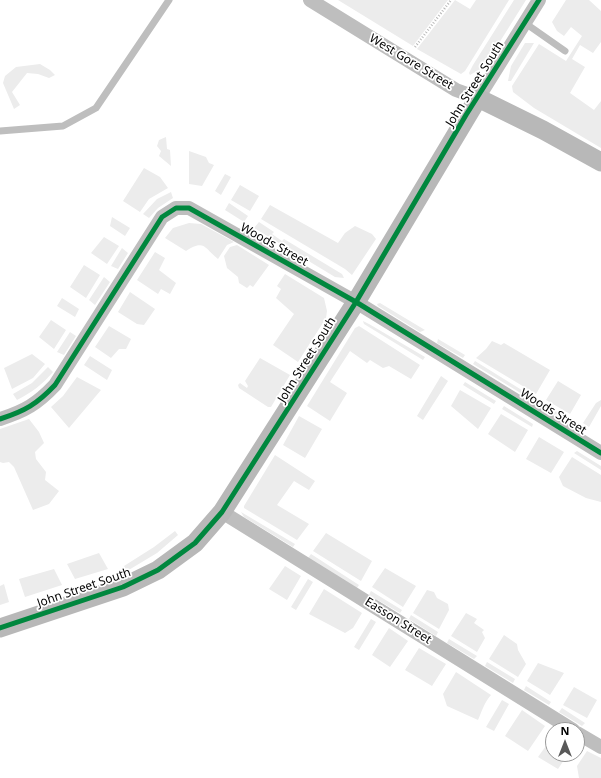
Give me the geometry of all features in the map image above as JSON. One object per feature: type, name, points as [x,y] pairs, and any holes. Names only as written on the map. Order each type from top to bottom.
[{"type":"street","name":"West Gore Street","points":[[310,0],[456,90],[478,98],[543,130],[601,162]]},
{"type":"street","name":"John Street South","points":[[0,628],[123,588],[158,570],[195,543],[222,512],[356,302],[478,98],[539,0]]},
{"type":"street","name":"Woods Street","points":[[0,419],[27,409],[40,401],[55,384],[162,217],[176,208],[189,208],[356,302],[601,453]]},
{"type":"street","name":"Easson Street","points":[[222,512],[560,722]]},
{"type":"street","points":[[585,737],[601,747]]},
{"type":"lane","points":[[0,131],[63,126],[96,108],[169,0]]},
{"type":"lane","points":[[524,23],[565,51]]},
{"type":"path","points":[[406,59],[451,0]]},
{"type":"shaded area","points":[[338,0],[448,0],[413,46]]},
{"type":"shaded area","points":[[455,0],[470,9],[476,0],[509,0],[465,71],[461,74],[417,49]]},
{"type":"shaded area","points":[[514,0],[526,0],[484,67],[470,75],[469,73],[473,65]]},
{"type":"shaded area","points":[[566,0],[589,0],[601,11],[601,42],[593,53],[580,45],[572,59],[585,67],[570,93],[594,110],[601,101],[601,148],[534,108],[513,92],[512,86],[539,44],[566,61],[582,36],[571,27],[564,36],[557,31],[552,22]]},
{"type":"shaded area","points":[[525,43],[534,43],[511,81],[508,81],[511,66]]},
{"type":"shaded area","points":[[40,64],[55,75],[49,78],[38,74],[27,73],[12,92],[20,105],[14,109],[3,83],[5,76],[16,67]]},
{"type":"shaded area","points":[[166,137],[167,149],[170,150],[171,166],[159,156],[161,151],[157,146],[159,140]]},
{"type":"shaded area","points":[[189,151],[206,157],[209,163],[214,165],[202,186],[189,184]]},
{"type":"shaded area","points":[[144,168],[160,177],[168,188],[149,199],[140,212],[123,201]]},
{"type":"shaded area","points":[[225,174],[231,177],[221,195],[215,191]]},
{"type":"shaded area","points":[[240,185],[259,196],[250,211],[231,200]]},
{"type":"shaded area","points":[[171,192],[173,198],[158,208],[149,218],[143,214],[157,199]]},
{"type":"shaded area","points":[[229,203],[248,216],[244,222],[225,210]]},
{"type":"shaded area","points":[[270,205],[338,243],[345,233],[355,226],[372,234],[376,239],[352,275],[345,269],[261,219]]},
{"type":"shaded area","points":[[112,217],[130,228],[125,236],[110,226]]},
{"type":"shaded area","points":[[259,222],[274,232],[272,234],[282,241],[284,239],[342,274],[344,278],[335,277],[254,228]]},
{"type":"shaded area","points":[[189,223],[201,224],[234,242],[227,245],[218,259],[204,246],[201,245],[192,247],[186,251],[165,238],[173,228]]},
{"type":"shaded area","points":[[104,237],[119,246],[107,264],[91,253]]},
{"type":"shaded area","points":[[237,245],[269,265],[253,287],[250,285],[247,288],[239,283],[238,277],[227,268],[224,256],[230,247]]},
{"type":"shaded area","points":[[122,248],[128,253],[118,269],[111,266]]},
{"type":"shaded area","points":[[155,252],[165,258],[159,270],[176,283],[170,294],[161,289],[158,294],[137,280]]},
{"type":"shaded area","points":[[84,265],[100,275],[86,298],[70,287]]},
{"type":"shaded area","points":[[285,274],[324,298],[327,311],[326,318],[298,362],[273,345],[294,314],[276,298],[281,289],[277,286]]},
{"type":"shaded area","points":[[104,277],[110,282],[95,305],[89,300]]},
{"type":"shaded area","points":[[130,292],[155,309],[144,325],[137,324],[118,312]]},
{"type":"shaded area","points":[[62,298],[79,309],[75,317],[57,306]]},
{"type":"shaded area","points":[[380,303],[425,330],[420,332],[378,306],[377,304]]},
{"type":"shaded area","points":[[51,320],[66,330],[54,349],[39,337]]},
{"type":"shaded area","points":[[363,321],[425,357],[423,360],[364,324]]},
{"type":"shaded area","points":[[109,326],[131,339],[126,349],[119,349],[111,358],[95,347]]},
{"type":"shaded area","points":[[359,326],[420,365],[411,379],[389,366],[383,368],[370,360],[367,363],[350,351],[330,382],[347,393],[330,421],[307,406],[355,328]]},
{"type":"shaded area","points":[[70,332],[76,336],[64,355],[57,352]]},
{"type":"shaded area","points":[[438,339],[465,355],[463,358],[437,343]]},
{"type":"shaded area","points":[[492,341],[501,345],[504,343],[550,370],[536,394],[476,358]]},
{"type":"shaded area","points":[[32,354],[45,364],[33,378],[12,389],[4,368]]},
{"type":"shaded area","points":[[90,356],[112,370],[107,380],[84,365]]},
{"type":"shaded area","points":[[260,358],[290,375],[271,407],[268,407],[239,388],[238,385],[240,383],[247,388],[248,386],[245,381]]},
{"type":"shaded area","points":[[475,361],[533,397],[532,400],[473,364]]},
{"type":"shaded area","points":[[48,367],[53,372],[36,388],[17,400],[13,394],[32,383]]},
{"type":"shaded area","points":[[441,376],[448,381],[423,420],[417,416]]},
{"type":"shaded area","points":[[77,377],[101,390],[69,428],[51,407],[63,396]]},
{"type":"shaded area","points":[[558,381],[581,395],[570,414],[546,400]]},
{"type":"shaded area","points":[[465,382],[496,401],[494,404],[463,385]]},
{"type":"shaded area","points":[[460,390],[491,408],[478,429],[451,406]]},
{"type":"shaded area","points":[[601,400],[601,406],[589,427],[583,423],[596,403]]},
{"type":"shaded area","points":[[544,404],[568,419],[566,422],[542,407]]},
{"type":"shaded area","points":[[504,406],[533,424],[532,427],[502,409]]},
{"type":"shaded area","points":[[501,414],[528,430],[515,452],[488,434]]},
{"type":"shaded area","points":[[299,416],[322,429],[305,458],[283,445]]},
{"type":"shaded area","points":[[29,419],[39,432],[44,443],[35,452],[36,459],[46,472],[45,480],[59,491],[49,504],[33,510],[14,467],[9,462],[0,462],[0,429]]},
{"type":"shaded area","points":[[539,437],[564,452],[551,473],[526,459]]},
{"type":"shaded area","points":[[577,451],[601,466],[601,470],[574,453]]},
{"type":"shaded area","points":[[275,455],[315,481],[309,490],[294,481],[277,505],[309,524],[297,540],[244,508]]},
{"type":"shaded area","points":[[572,457],[601,475],[601,502],[586,498],[563,486],[559,477]]},
{"type":"shaded area","points":[[241,512],[295,544],[293,547],[244,517]]},
{"type":"shaded area","points":[[175,531],[178,535],[157,553],[127,571],[124,566],[154,547]]},
{"type":"shaded area","points":[[326,533],[372,561],[361,581],[313,551]]},
{"type":"shaded area","points":[[99,553],[108,569],[75,579],[67,564]]},
{"type":"shaded area","points":[[311,554],[359,585],[357,588],[308,558]]},
{"type":"shaded area","points":[[285,566],[301,576],[287,600],[269,589]]},
{"type":"shaded area","points":[[385,568],[416,586],[403,607],[372,587]]},
{"type":"shaded area","points":[[54,569],[62,585],[25,597],[19,579]]},
{"type":"shaded area","points":[[308,579],[313,582],[296,610],[291,607]]},
{"type":"shaded area","points":[[4,584],[9,602],[0,605],[0,586]]},
{"type":"shaded area","points":[[324,589],[362,613],[353,628],[345,633],[309,614]]},
{"type":"shaded area","points":[[427,590],[434,592],[437,598],[448,604],[449,610],[439,629],[413,613]]},
{"type":"shaded area","points":[[371,591],[402,610],[400,613],[369,595]]},
{"type":"shaded area","points":[[466,613],[477,619],[474,623],[484,630],[482,632],[485,638],[477,652],[451,636]]},
{"type":"shaded area","points":[[411,615],[438,632],[436,636],[409,619]]},
{"type":"shaded area","points":[[371,619],[376,622],[359,650],[354,647]]},
{"type":"shaded area","points":[[389,628],[408,641],[390,667],[372,655]]},
{"type":"shaded area","points":[[504,635],[517,644],[518,650],[526,664],[518,677],[489,659]]},
{"type":"shaded area","points":[[449,639],[477,656],[474,659],[447,643]]},
{"type":"shaded area","points":[[419,648],[446,664],[432,686],[405,670]]},
{"type":"shaded area","points":[[487,662],[515,679],[513,683],[485,666]]},
{"type":"shaded area","points":[[538,663],[564,673],[550,695],[527,681]]},
{"type":"shaded area","points":[[456,672],[491,695],[478,720],[447,706],[443,694]]},
{"type":"shaded area","points":[[526,686],[551,702],[549,705],[524,690]]},
{"type":"shaded area","points":[[574,687],[597,700],[587,718],[563,705]]},
{"type":"shaded area","points":[[502,700],[509,704],[494,731],[486,727]]},
{"type":"shaded area","points":[[562,708],[583,722],[575,722],[559,712]]},
{"type":"shaded area","points":[[522,710],[545,726],[528,751],[505,736]]},
{"type":"shaded area","points":[[545,747],[545,761],[538,757]]},
{"type":"shaded area","points":[[587,751],[601,758],[601,778],[579,778],[577,766],[580,762],[585,762],[585,754]]},
{"type":"shaded area","points":[[546,762],[563,762],[558,769]]},
{"type":"cycle path","points":[[0,628],[123,587],[158,570],[195,543],[222,512],[356,302],[466,115],[539,0]]},
{"type":"cycle path","points":[[0,419],[17,413],[30,406],[55,385],[162,217],[176,208],[189,208],[356,302],[601,453]]}]
